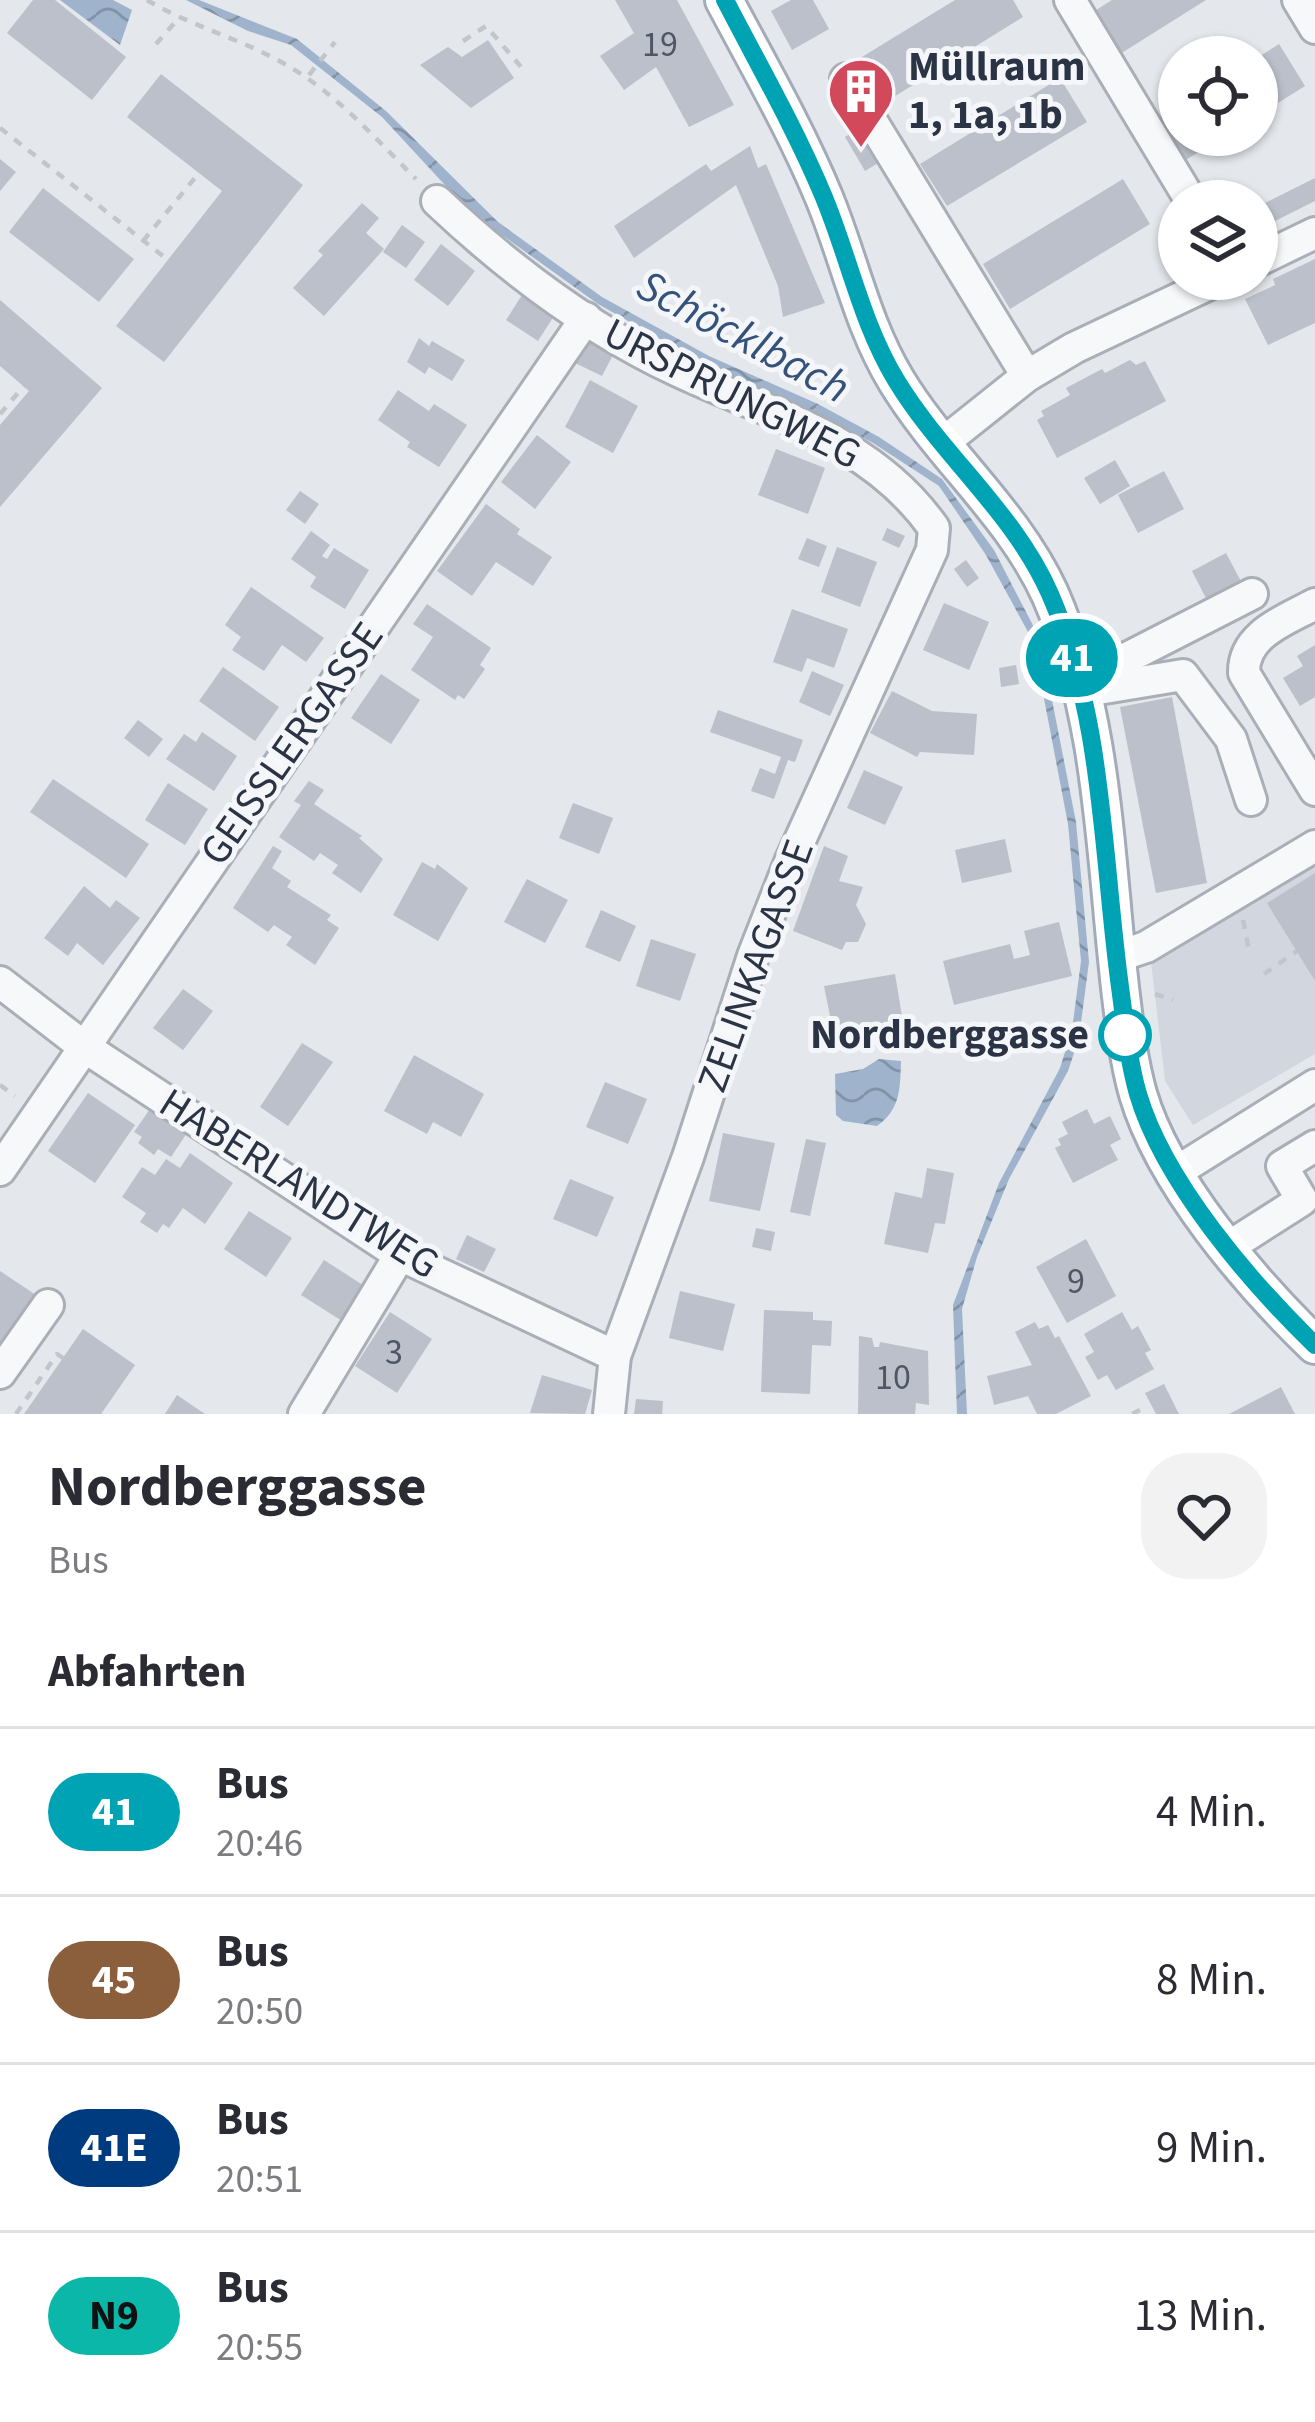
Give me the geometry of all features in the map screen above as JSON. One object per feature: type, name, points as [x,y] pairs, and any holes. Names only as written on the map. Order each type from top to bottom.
[{"type":"main road","points":[[724,0],[824,198],[864,317],[896,380],[1025,546],[1050,595],[1096,760],[1125,1037],[1139,1097],[1176,1172],[1227,1248],[1315,1345]]},
{"type":"street","points":[[1070,0],[1178,180]]},
{"type":"street","points":[[1298,0],[1315,28]]},
{"type":"street","points":[[846,79],[1017,338],[1027,376]]},
{"type":"street","name":"URSPRUNGWEG","points":[[436,201],[499,259],[586,318],[675,370],[793,419],[851,451],[901,485],[934,528]]},
{"type":"street","points":[[1278,252],[1315,233]]},
{"type":"street","points":[[943,443],[1027,376],[1176,300]]},
{"type":"street","name":"GEISSLERGASSE","points":[[0,1170],[586,318]]},
{"type":"street","name":"ZELINKAGASSE","points":[[609,1414],[614,1356],[688,1157],[753,956],[790,862],[932,550],[934,528]]},
{"type":"street","points":[[1079,687],[1252,594]]},
{"type":"street","points":[[1315,604],[1258,636],[1244,659],[1244,673],[1315,790]]},
{"type":"street","points":[[1079,687],[1183,675],[1231,739],[1251,800]]},
{"type":"street","points":[[1116,956],[1146,947],[1315,846]]},
{"type":"street","name":"HABERLANDTWEG","points":[[0,982],[82,1046],[400,1255],[614,1356]]},
{"type":"street","points":[[1176,1172],[1315,1085]]},
{"type":"street","points":[[1227,1248],[1302,1200],[1282,1166],[1315,1147]]},
{"type":"street","points":[[304,1414],[400,1255]]},
{"type":"street","points":[[0,1373],[48,1305]]},
{"type":"path","points":[[147,0],[178,19],[308,75],[436,201]]},
{"type":"path","points":[[156,44],[178,19]]},
{"type":"path","points":[[463,41],[486,26],[521,68]]},
{"type":"path","points":[[308,75],[335,42]]},
{"type":"path","points":[[0,128],[168,260]]},
{"type":"path","points":[[143,241],[200,173]]},
{"type":"path","points":[[0,414],[24,386]]},
{"type":"path","points":[[1264,974],[1297,951]]},
{"type":"path","points":[[16,1414],[57,1354],[63,1358]]},
{"type":"shaded area","points":[[1315,856],[1315,1054],[1193,1125],[1165,1081],[1150,953]]},
{"type":"water","points":[[60,0],[113,0],[132,10],[120,45]]},
{"type":"water","name":"Schöcklbach","points":[[186,0],[199,0],[297,39],[386,111],[498,222],[602,297],[709,356],[879,437],[942,479],[994,550],[1040,639],[1076,822],[1089,962],[1079,1038],[1068,1071],[1009,1179],[962,1309],[967,1414],[957,1414],[953,1305],[999,1183],[1060,1068],[1072,1030],[1081,961],[1068,824],[1033,641],[986,555],[939,486],[873,443],[706,365],[598,304],[495,230],[382,117],[291,45],[248,31]]},
{"type":"water","points":[[879,1059],[901,1061],[891,1112],[877,1126],[843,1121],[836,1115],[835,1074],[863,1069]]},
{"type":"building","points":[[33,0],[55,0],[126,57],[92,100],[7,33]]},
{"type":"building","points":[[615,0],[677,0],[734,105],[689,127],[656,67],[624,90],[600,56],[634,33]]},
{"type":"building","points":[[791,0],[813,0],[829,29],[792,50],[771,11]]},
{"type":"building","points":[[955,0],[1013,0],[1023,17],[884,103],[857,60]]},
{"type":"building","points":[[1112,0],[1206,0],[1120,54],[1093,12]]},
{"type":"building","points":[[488,40],[514,78],[471,108],[420,65],[448,47],[462,57]]},
{"type":"building","points":[[1278,45],[1305,86],[1278,103]]},
{"type":"building","points":[[161,74],[303,185],[164,362],[116,326],[222,191],[127,117]]},
{"type":"building","points":[[1060,78],[1087,122],[947,206],[920,164]]},
{"type":"building","name":"Müllraum 1, 1a, 1b","points":[[858,129],[878,163],[865,171],[845,137]]},
{"type":"building","points":[[750,146],[758,168],[766,164],[825,303],[783,317],[778,286],[736,185],[634,258],[614,226],[706,164],[711,171]]},
{"type":"building","points":[[0,159],[16,172],[0,191]]},
{"type":"building","points":[[1315,178],[1315,201],[1278,220],[1278,196]]},
{"type":"building","points":[[1123,179],[1150,224],[1010,309],[983,264]]},
{"type":"building","points":[[43,188],[134,259],[99,302],[9,232]]},
{"type":"building","points":[[362,203],[379,218],[366,233],[384,249],[324,316],[293,288],[323,255],[318,251]]},
{"type":"building","points":[[402,225],[425,242],[406,268],[383,252]]},
{"type":"building","points":[[441,244],[475,271],[448,306],[414,280]]},
{"type":"building","points":[[1315,259],[1315,323],[1268,345],[1246,300],[1278,300],[1278,277]]},
{"type":"building","points":[[522,295],[554,316],[538,341],[506,320]]},
{"type":"building","points":[[0,300],[102,388],[0,507],[0,425],[29,391],[0,366]]},
{"type":"building","points":[[419,338],[465,360],[452,381],[429,367],[425,374],[407,362]]},
{"type":"building","points":[[587,339],[614,353],[602,376],[575,363]]},
{"type":"building","points":[[1130,360],[1136,365],[1145,361],[1166,401],[1057,458],[1037,420],[1044,416],[1041,411],[1070,395],[1066,388]]},
{"type":"building","points":[[590,380],[638,406],[613,453],[565,427]]},
{"type":"building","points":[[398,390],[429,411],[434,404],[467,425],[439,467],[407,447],[410,442],[378,420]]},
{"type":"building","points":[[537,435],[571,462],[535,509],[501,482]]},
{"type":"building","points":[[776,449],[825,468],[808,514],[758,495]]},
{"type":"building","points":[[1115,460],[1130,486],[1100,504],[1084,478]]},
{"type":"building","points":[[1164,471],[1184,509],[1138,533],[1118,495]]},
{"type":"building","points":[[300,491],[319,504],[305,524],[286,510]]},
{"type":"building","points":[[486,504],[520,529],[517,534],[552,557],[533,586],[496,562],[472,596],[437,571]]},
{"type":"building","points":[[887,528],[905,536],[899,548],[882,540]]},
{"type":"building","points":[[311,531],[330,545],[322,556],[327,559],[334,548],[369,570],[345,609],[310,587],[316,577],[291,559]]},
{"type":"building","points":[[807,538],[827,546],[819,567],[798,559]]},
{"type":"building","points":[[837,547],[877,562],[860,607],[821,592]]},
{"type":"building","points":[[1226,553],[1245,589],[1211,608],[1192,571]]},
{"type":"building","points":[[966,560],[979,578],[967,587],[954,569]]},
{"type":"building","points":[[251,587],[324,638],[306,662],[282,645],[264,671],[232,650],[241,637],[225,625]]},
{"type":"building","points":[[944,603],[989,622],[969,670],[923,650]]},
{"type":"building","points":[[427,604],[491,648],[480,665],[485,669],[464,699],[458,695],[455,700],[411,670],[433,637],[413,624]]},
{"type":"building","points":[[792,609],[848,629],[834,668],[807,658],[802,672],[773,662]]},
{"type":"building","points":[[1315,645],[1315,697],[1300,706],[1283,678],[1303,666],[1297,656]]},
{"type":"building","points":[[1016,665],[1019,684],[1001,687],[999,668]]},
{"type":"building","points":[[223,667],[279,707],[255,741],[199,701]]},
{"type":"building","points":[[812,671],[844,685],[830,716],[799,702]]},
{"type":"building","points":[[381,674],[420,700],[391,744],[351,718]]},
{"type":"building","points":[[892,691],[932,711],[977,714],[974,755],[920,752],[917,757],[870,733]]},
{"type":"building","points":[[1172,697],[1207,883],[1156,893],[1120,707]]},
{"type":"building","points":[[718,710],[803,740],[795,762],[788,760],[774,799],[751,791],[760,768],[775,774],[781,757],[710,732]]},
{"type":"building","points":[[138,720],[163,739],[149,757],[124,738]]},
{"type":"building","points":[[202,732],[237,756],[214,791],[166,759],[184,734],[196,742]]},
{"type":"building","points":[[864,770],[903,787],[885,825],[847,808]]},
{"type":"building","points":[[53,779],[149,844],[126,878],[30,812]]},
{"type":"building","points":[[309,781],[324,790],[314,804],[362,836],[359,838],[383,859],[361,893],[332,873],[338,865],[320,853],[314,861],[279,837],[301,805],[294,801]]},
{"type":"building","points":[[168,783],[208,809],[185,845],[145,820]]},
{"type":"building","points":[[573,803],[613,818],[599,854],[559,838]]},
{"type":"building","points":[[1005,839],[1012,872],[962,883],[955,850]]},
{"type":"building","points":[[273,846],[282,851],[272,868],[291,881],[287,887],[331,915],[327,920],[339,928],[315,965],[286,945],[292,937],[274,925],[268,932],[233,908]]},
{"type":"building","points":[[824,846],[848,856],[839,881],[863,887],[856,905],[866,924],[858,942],[846,942],[842,950],[793,931]]},
{"type":"building","points":[[422,862],[435,869],[437,864],[468,888],[438,941],[393,915]]},
{"type":"building","points":[[1315,873],[1315,981],[1267,903]]},
{"type":"building","points":[[527,879],[568,900],[545,943],[504,922]]},
{"type":"building","points":[[84,886],[110,908],[116,900],[140,918],[103,965],[77,943],[68,956],[44,938]]},
{"type":"building","points":[[601,910],[636,926],[620,962],[585,947]]},
{"type":"building","points":[[1059,922],[1072,976],[954,1005],[943,961],[1010,944],[1014,959],[1030,955],[1024,931]]},
{"type":"building","points":[[651,939],[696,954],[680,1001],[636,986]]},
{"type":"building","points":[[895,974],[903,1022],[834,1036],[824,986]]},
{"type":"building","points":[[183,989],[213,1011],[183,1050],[153,1028]]},
{"type":"building","points":[[302,1043],[333,1062],[288,1126],[260,1107]]},
{"type":"building","points":[[414,1055],[484,1094],[461,1137],[433,1122],[427,1134],[384,1111]]},
{"type":"building","points":[[605,1082],[647,1099],[628,1144],[586,1127]]},
{"type":"building","points":[[88,1093],[135,1125],[95,1183],[48,1151]]},
{"type":"building","points":[[150,1109],[173,1126],[176,1122],[189,1130],[171,1157],[158,1149],[154,1155],[138,1143],[142,1137],[134,1132]]},
{"type":"building","points":[[1087,1109],[1094,1124],[1110,1116],[1121,1139],[1110,1145],[1118,1160],[1073,1183],[1055,1148],[1061,1145],[1058,1139],[1068,1134],[1062,1122]]},
{"type":"building","points":[[723,1133],[775,1143],[760,1211],[709,1201]]},
{"type":"building","points":[[806,1139],[826,1143],[810,1216],[790,1212]]},
{"type":"building","points":[[190,1153],[233,1183],[205,1224],[183,1208],[169,1228],[163,1224],[157,1233],[140,1222],[146,1213],[122,1197],[142,1167],[155,1175],[166,1159],[180,1168]]},
{"type":"building","points":[[927,1168],[954,1173],[945,1224],[935,1223],[928,1253],[884,1244],[895,1192],[922,1198]]},
{"type":"building","points":[[570,1179],[614,1197],[597,1237],[553,1219]]},
{"type":"building","points":[[249,1211],[292,1238],[266,1277],[224,1249]]},
{"type":"building","points":[[756,1228],[775,1232],[771,1251],[752,1247]]},
{"type":"building","points":[[467,1235],[496,1249],[484,1272],[456,1259]]},
{"type":"building","points":[[1086,1239],[1116,1296],[1067,1323],[1036,1267]]},
{"type":"building","points":[[324,1260],[369,1289],[347,1324],[301,1295]]},
{"type":"building","points":[[0,1271],[36,1295],[0,1348]]},
{"type":"building","points":[[680,1291],[735,1304],[723,1351],[669,1338]]},
{"type":"building","points":[[764,1310],[813,1312],[813,1320],[832,1321],[831,1346],[812,1345],[810,1394],[761,1392]]},
{"type":"building","points":[[390,1312],[432,1339],[397,1393],[355,1366]]},
{"type":"building","points":[[1122,1312],[1132,1330],[1138,1326],[1151,1350],[1145,1353],[1154,1369],[1116,1390],[1107,1375],[1098,1380],[1085,1357],[1094,1352],[1084,1334]]},
{"type":"building","points":[[1035,1322],[1039,1329],[1048,1325],[1055,1338],[1059,1336],[1091,1396],[1056,1414],[1037,1414],[1028,1396],[994,1405],[987,1376],[1032,1365],[1015,1332]]},
{"type":"building","points":[[83,1329],[135,1365],[101,1414],[24,1414]]},
{"type":"building","points":[[859,1336],[872,1338],[874,1347],[880,1342],[928,1351],[929,1405],[916,1403],[915,1414],[858,1414]]},
{"type":"building","points":[[542,1375],[592,1390],[585,1414],[530,1413]]},
{"type":"building","points":[[1164,1384],[1179,1414],[1156,1414],[1145,1393]]},
{"type":"building","points":[[1281,1387],[1295,1414],[1229,1414]]},
{"type":"building","points":[[177,1395],[205,1414],[165,1414]]},
{"type":"building","points":[[636,1399],[663,1401],[662,1414],[634,1414]]},
{"type":"bus line","name":"41","points":[[725,0],[824,198],[864,317],[896,380],[1025,546],[1050,595],[1071,653],[1096,760],[1125,1037],[1139,1097],[1167,1156],[1219,1238],[1315,1345]]},
{"type":"place","name":"Müllraum 1, 1a, 1b","points":[[861,150]]},
{"type":"place","name":"Nordberggasse","points":[[1125,1035]]}]
